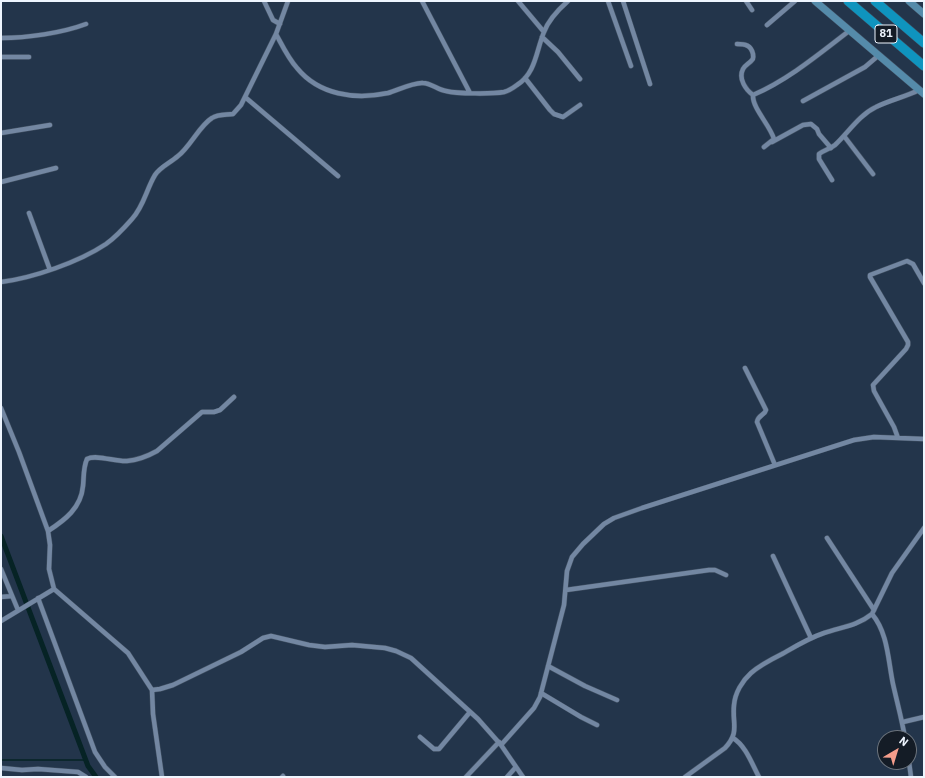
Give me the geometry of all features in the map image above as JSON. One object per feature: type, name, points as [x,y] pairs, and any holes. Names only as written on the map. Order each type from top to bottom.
[{"type":"highway","name":"81","points":[[848,1],[924,66]]},
{"type":"highway","name":"81","points":[[875,1],[924,43]]},
{"type":"main road","points":[[815,1],[922,92]]},
{"type":"main road","points":[[909,1],[924,14]]},
{"type":"street","points":[[264,1],[273,20],[280,24]]},
{"type":"street","points":[[1,282],[20,279],[50,270],[84,256],[107,243],[122,229],[137,214],[156,173],[178,156],[208,121],[217,116],[233,114],[238,110],[276,34],[288,1]]},
{"type":"street","points":[[422,1],[470,93]]},
{"type":"street","points":[[518,1],[580,79]]},
{"type":"street","points":[[276,34],[291,60],[303,74],[320,87],[332,92],[354,96],[378,94],[424,83],[446,92],[499,93],[518,85],[525,78],[535,60],[543,34],[550,21],[568,1]]},
{"type":"street","points":[[608,1],[631,66]]},
{"type":"street","points":[[623,1],[650,84]]},
{"type":"street","points":[[746,1],[752,10]]},
{"type":"street","points":[[767,25],[795,1]]},
{"type":"street","points":[[1,38],[44,34],[86,24]]},
{"type":"street","points":[[753,95],[766,90],[783,79],[849,31]]},
{"type":"street","points":[[737,44],[751,48],[754,57],[753,60],[743,68],[741,74],[744,86],[748,92],[753,95]]},
{"type":"street","points":[[803,101],[865,67],[879,56]]},
{"type":"street","points":[[1,57],[29,57]]},
{"type":"street","points":[[525,78],[554,114],[563,117],[580,105]]},
{"type":"street","points":[[832,180],[818,156],[824,150],[831,148],[862,117],[874,108],[898,98],[922,92]]},
{"type":"street","points":[[753,95],[754,103],[768,124],[773,136],[772,142]]},
{"type":"street","points":[[245,97],[338,176]]},
{"type":"street","points":[[764,147],[803,125],[811,124],[817,129],[819,134],[831,148]]},
{"type":"street","points":[[1,133],[50,125]]},
{"type":"street","points":[[844,136],[873,174]]},
{"type":"street","points":[[1,182],[56,168]]},
{"type":"street","points":[[29,213],[50,270]]},
{"type":"street","points":[[898,438],[894,427],[873,387],[874,384],[906,349],[908,342],[870,275],[907,261],[913,264],[924,283]]},
{"type":"street","points":[[745,368],[766,410],[765,413],[758,417],[757,422],[775,465]]},
{"type":"street","points":[[48,531],[68,517],[77,505],[83,489],[84,465],[87,459],[93,457],[126,461],[149,455],[157,451],[202,412],[214,412],[220,410],[234,397]]},
{"type":"street","points":[[1,408],[48,531],[50,545],[49,569],[54,589],[128,653],[152,690],[153,714],[162,777]]},
{"type":"street","points":[[466,777],[537,704],[542,692],[561,619],[566,590],[567,571],[572,557],[604,524],[614,518],[775,465],[866,438],[882,437],[924,439]]},
{"type":"street","points":[[685,777],[725,748],[733,738],[735,696],[751,673],[811,638],[823,633],[857,624],[864,620],[873,612],[892,573],[924,528]]},
{"type":"street","points":[[827,538],[882,629],[904,730]]},
{"type":"street","points":[[773,556],[811,638]]},
{"type":"street","points":[[1,569],[18,610]]},
{"type":"street","points":[[566,590],[709,570],[715,570],[726,575]]},
{"type":"street","points":[[1,620],[54,589]]},
{"type":"street","points":[[1,597],[12,596]]},
{"type":"street","points":[[36,599],[95,752],[105,767],[115,777]]},
{"type":"street","points":[[152,690],[173,685],[241,652],[263,638],[271,636],[309,645],[325,647],[352,645],[370,646],[396,651],[411,658],[490,731],[523,777]]},
{"type":"street","points":[[548,666],[585,686],[617,700]]},
{"type":"street","points":[[542,692],[581,717],[597,725]]},
{"type":"street","points":[[420,737],[434,749],[439,749],[470,712]]},
{"type":"street","points":[[903,722],[924,717]]},
{"type":"street","points":[[733,738],[743,748],[759,777]]},
{"type":"street","points":[[507,777],[516,767]]},
{"type":"street","points":[[1,768],[78,772],[86,777]]},
{"type":"waterway","points":[[1,536],[88,766],[96,777]]},
{"type":"waterway","points":[[1,760],[86,760]]}]
